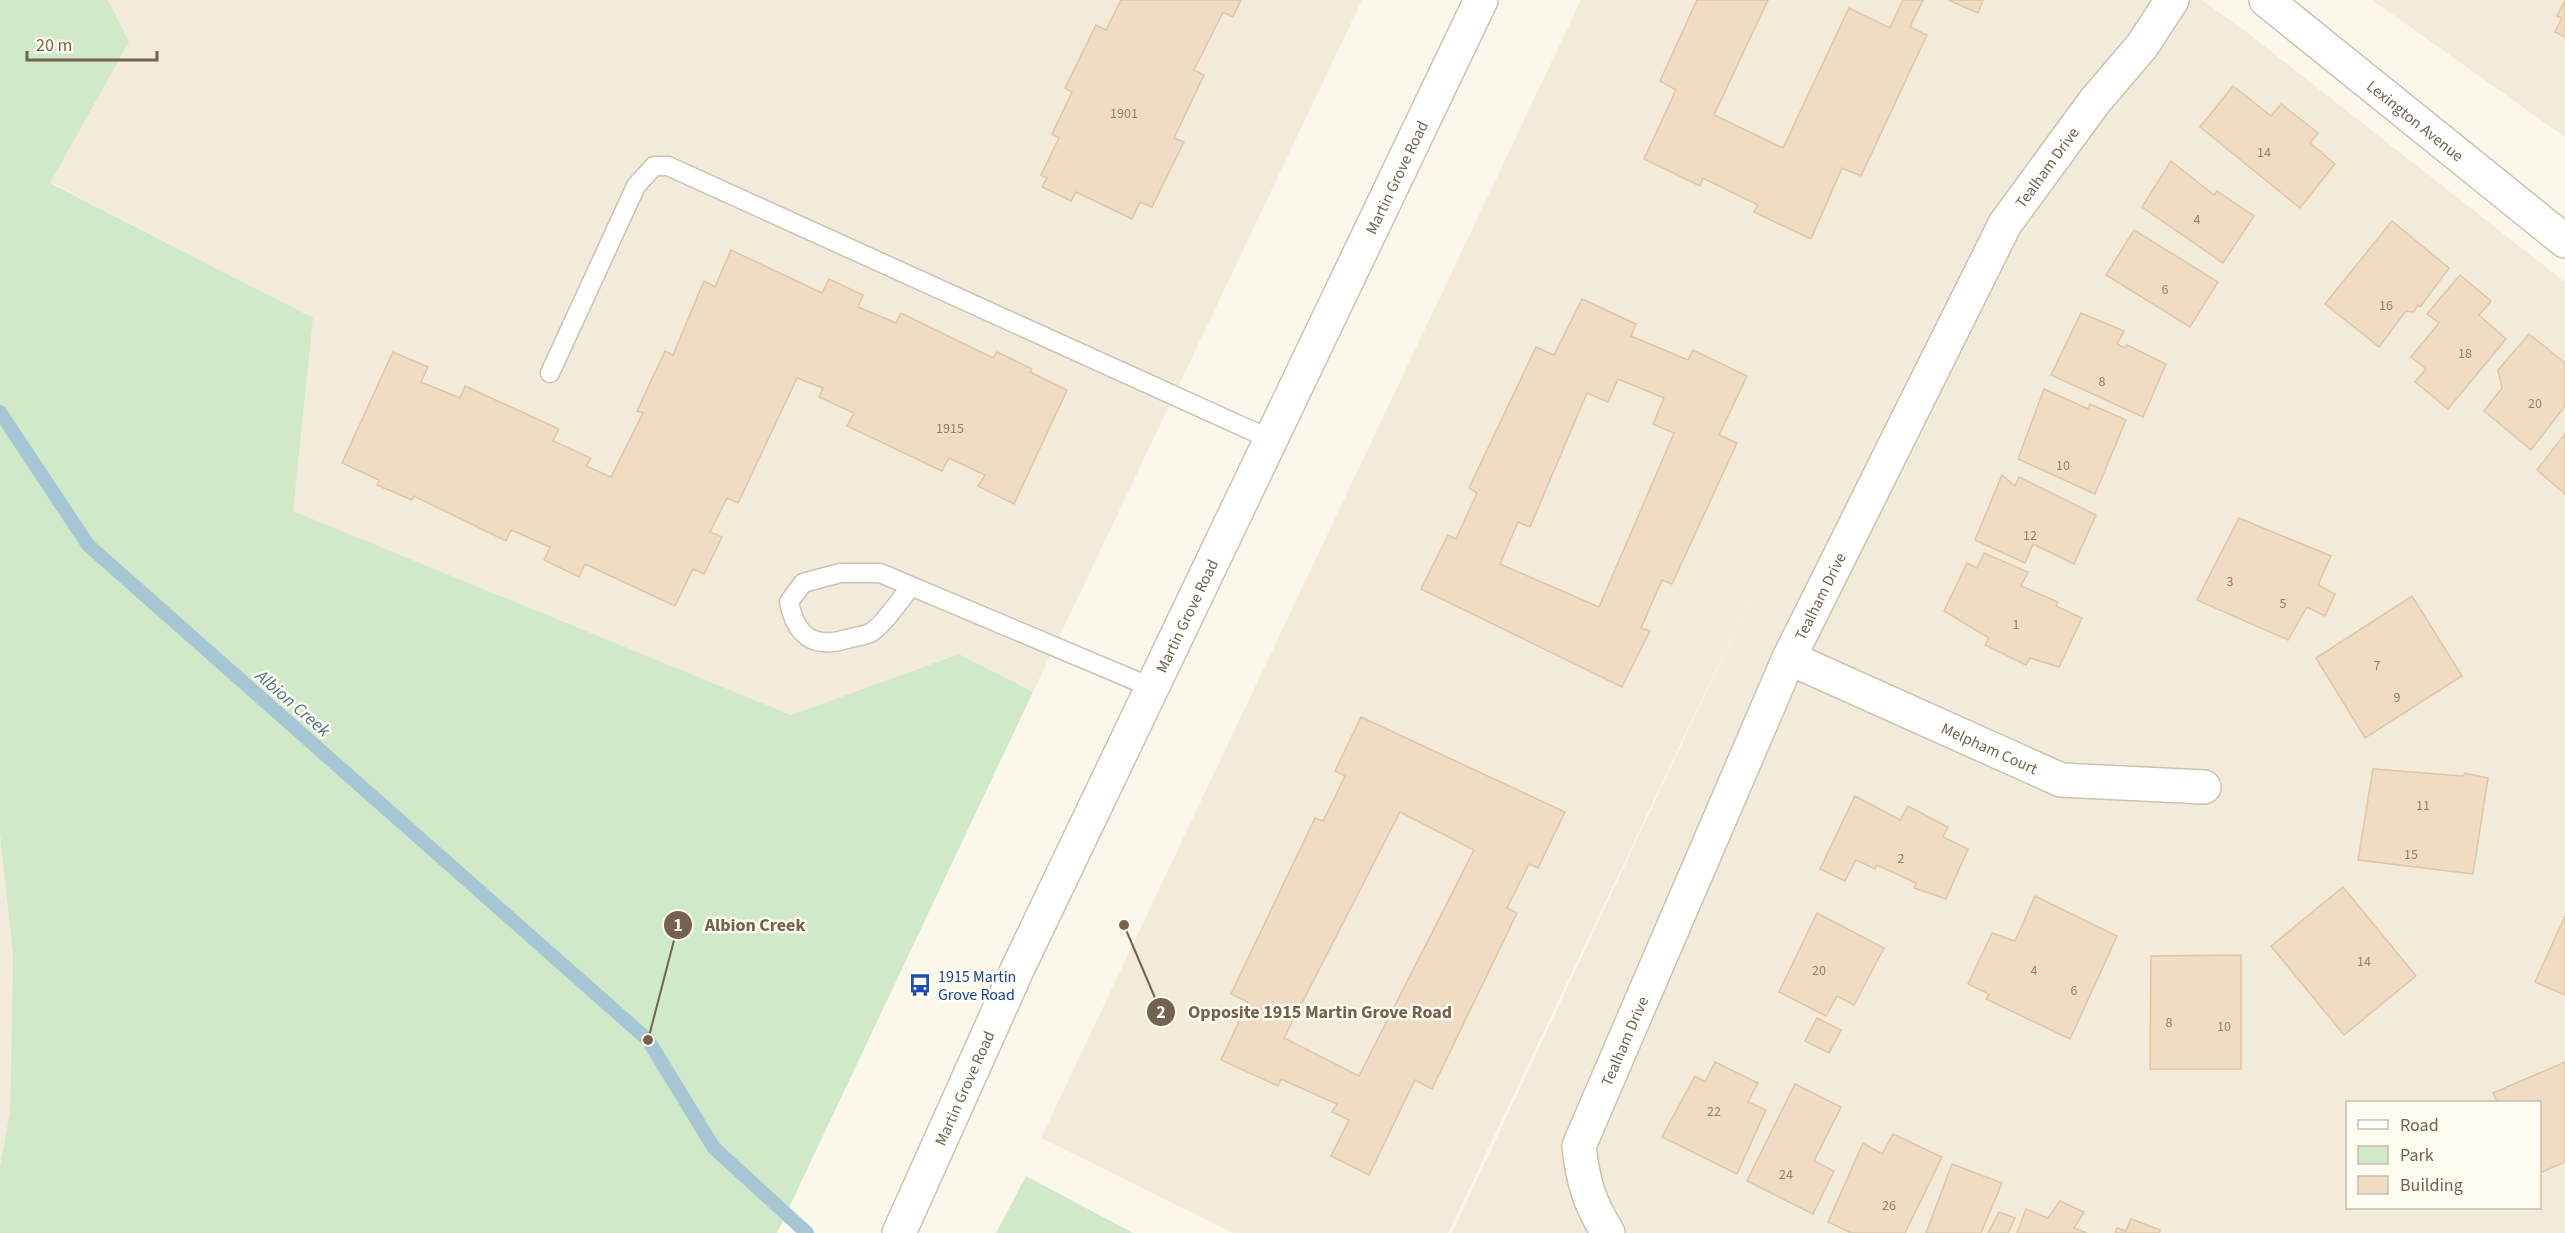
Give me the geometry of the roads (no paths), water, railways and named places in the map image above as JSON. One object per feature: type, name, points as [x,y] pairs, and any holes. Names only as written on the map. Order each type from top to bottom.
[{"type":"street","name":"Martin Grove Road","points":[[899,1233],[1017,970],[1481,0]]},
{"type":"street","name":"Tealham Drive","points":[[1608,1233],[1592,1206],[1582,1179],[1579,1146],[1789,658],[2005,224],[2095,101],[2142,46],[2172,0]]},
{"type":"street","name":"Lexington Avenue","points":[[2266,0],[2565,241]]},
{"type":"street","name":"Melpham Court","points":[[1789,658],[2061,780],[2204,787]]},
{"type":"lane","points":[[550,373],[636,186],[654,166],[668,166],[1272,440]]},
{"type":"lane","points":[[910,588],[871,633],[837,642],[818,644],[800,631],[792,619],[789,602],[803,583],[840,573],[879,573],[910,588],[1153,688]]},
{"type":"waterway","name":"Albion Creek","points":[[0,412],[88,545],[648,1040],[714,1148],[807,1233]]},
{"type":"place","name":"Opposite 1915 Martin Grove Road","points":[[1124,925]]},
{"type":"place","name":"1915 Martin Grove Road","points":[[920,985]]},
{"type":"place","name":"Albion Creek","points":[[648,1040]]}]
